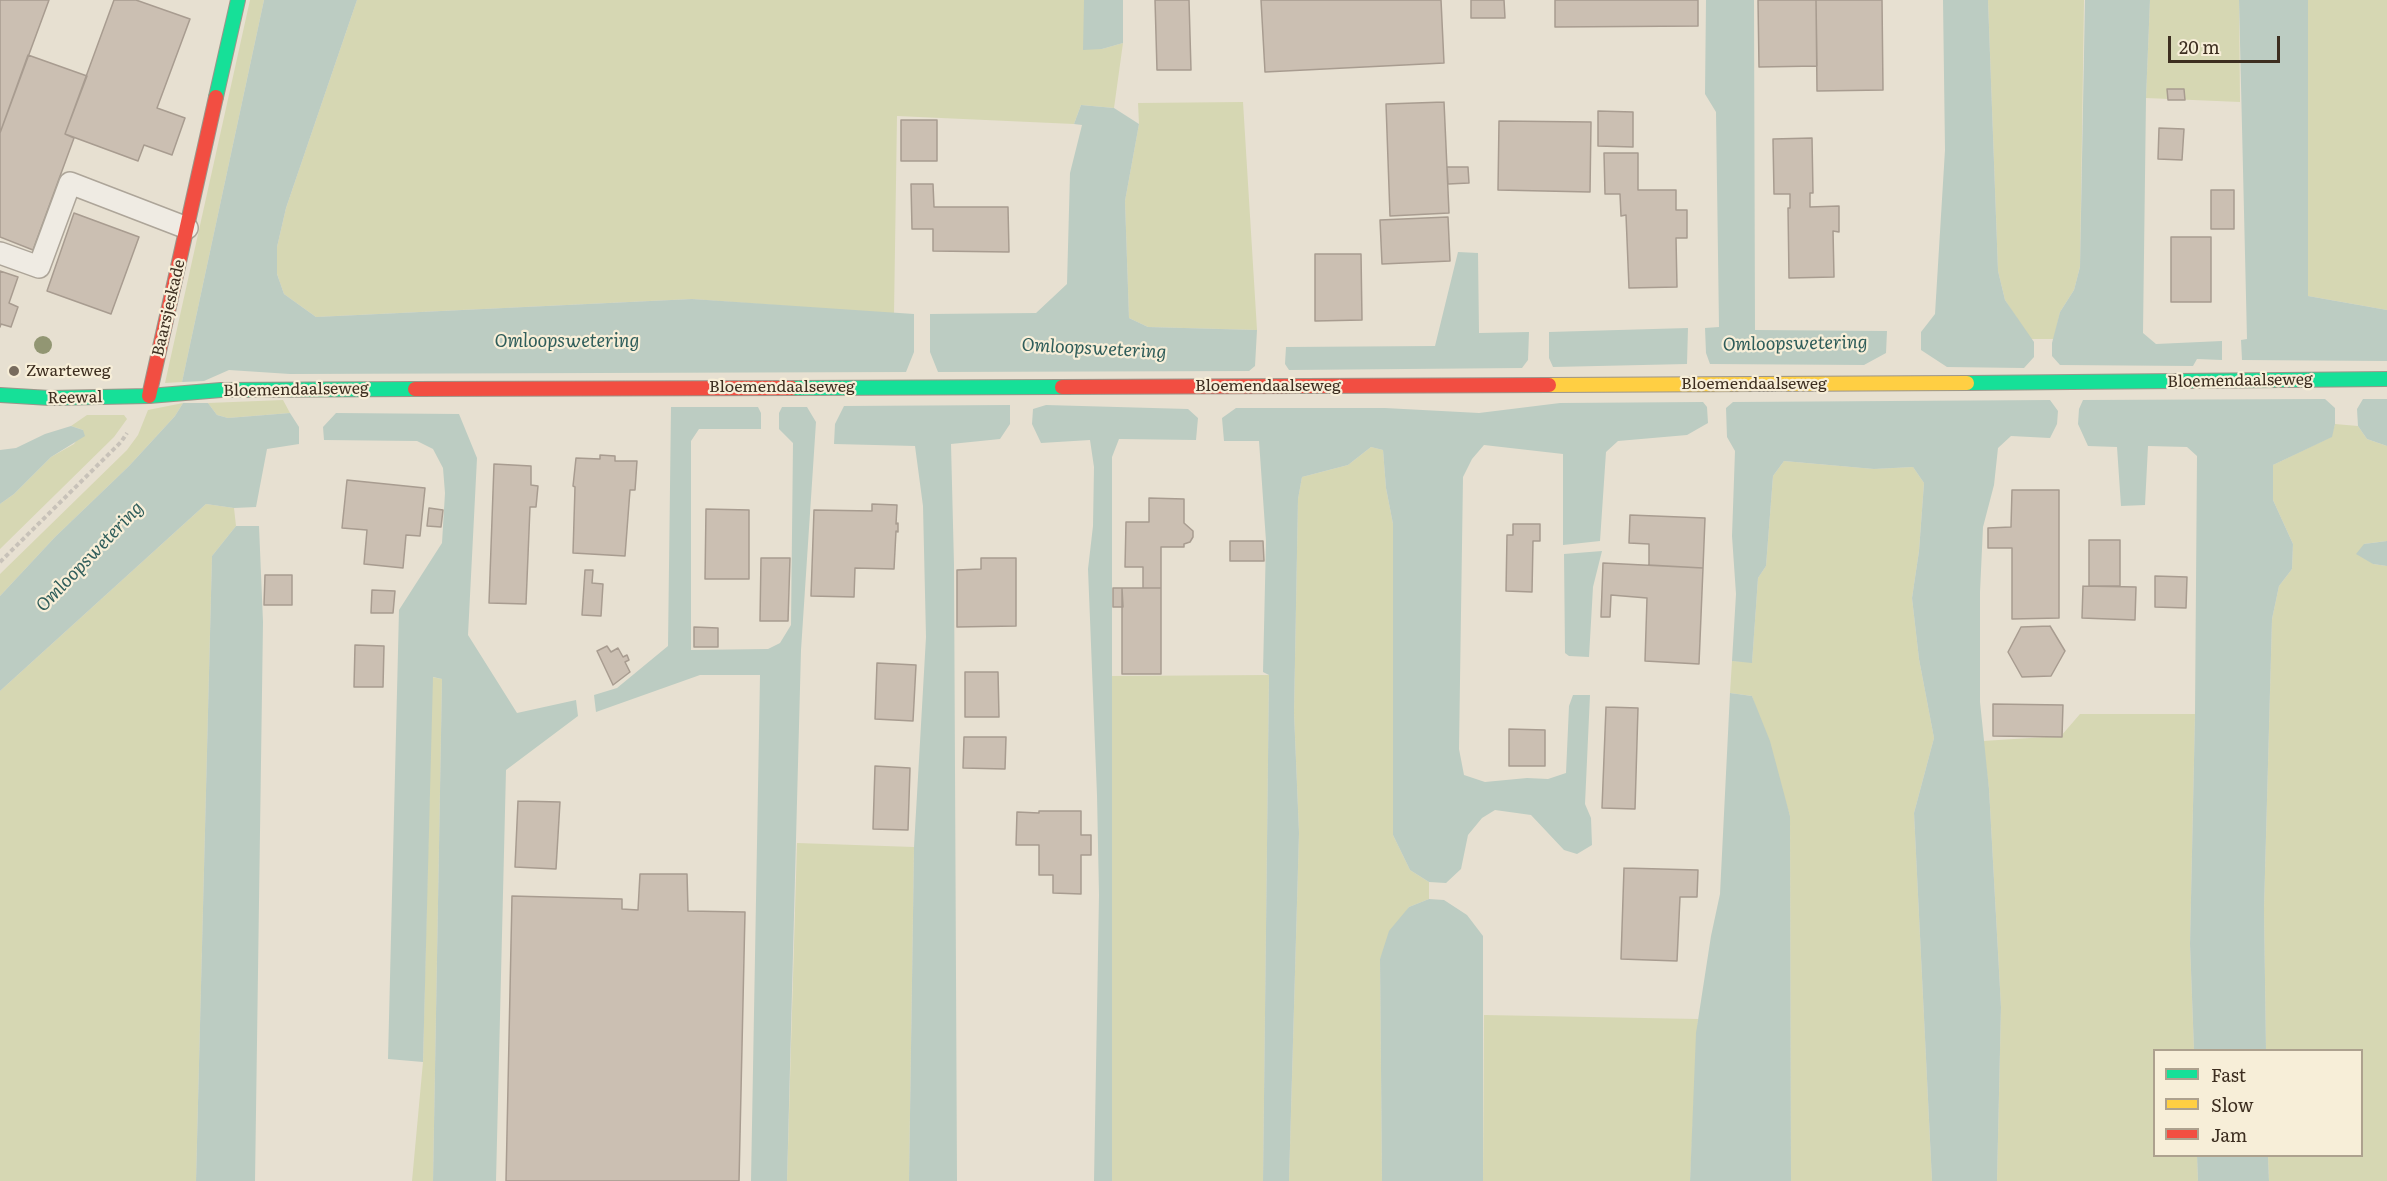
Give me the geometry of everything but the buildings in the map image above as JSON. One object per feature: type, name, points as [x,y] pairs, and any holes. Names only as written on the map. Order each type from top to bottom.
[{"type":"street","name":"Baarsjeskade","points":[[149,396],[238,0]]},
{"type":"street","name":"Bloemendaalseweg","points":[[149,396],[221,390],[1900,384],[2387,379]]},
{"type":"street","name":"Reewal","points":[[0,395],[50,398],[149,396]]},
{"type":"lane","points":[[0,253],[39,267],[70,183],[187,228]]},
{"type":"path","points":[[0,562],[121,442],[149,396]]},
{"type":"green space","points":[[250,0],[264,0],[182,382],[165,383]]},
{"type":"green space","points":[[357,0],[1084,0],[1084,49],[1102,49],[1123,43],[1114,108],[1081,105],[1074,124],[897,116],[894,314],[692,299],[316,317],[284,294],[277,274],[277,247],[286,208]]},
{"type":"green space","points":[[1988,0],[2084,0],[2080,267],[2074,290],[2060,312],[2054,339],[2030,339],[2005,300],[1998,271]]},
{"type":"green space","points":[[2150,0],[2239,0],[2240,102],[2146,98]]},
{"type":"green space","points":[[2308,0],[2387,0],[2387,310],[2308,296]]},
{"type":"green space","points":[[1243,102],[1257,330],[1148,327],[1129,318],[1125,201],[1139,124],[1138,103]]},
{"type":"green space","points":[[283,400],[290,413],[228,418],[217,415],[208,403]]},
{"type":"green space","points":[[183,403],[175,416],[129,466],[55,537],[0,596],[0,574],[127,450],[138,435],[148,410]]},
{"type":"green space","points":[[87,415],[124,415],[127,419],[114,437],[0,549],[0,504],[14,494],[51,457],[74,444],[83,430],[71,426]]},
{"type":"green space","points":[[2335,424],[2358,426],[2367,439],[2387,446],[2387,541],[2364,544],[2373,564],[2387,566],[2387,1181],[2269,1181],[2268,1157],[2363,1157],[2363,1049],[2266,1049],[2264,909],[2272,619],[2279,586],[2292,569],[2293,544],[2273,500],[2273,465],[2331,437]]},
{"type":"green space","points":[[1371,447],[1383,450],[1386,488],[1393,524],[1393,835],[1410,870],[1429,882],[1429,899],[1409,907],[1380,959],[1382,1181],[1289,1181],[1299,833],[1294,713],[1298,499],[1302,477],[1348,465]]},
{"type":"green space","points":[[1784,461],[1874,469],[1913,467],[1924,483],[1919,551],[1912,598],[1919,659],[1934,738],[1914,813],[1932,1181],[1791,1181],[1790,816],[1752,696],[1730,693],[1732,661],[1752,662],[1758,578],[1766,566],[1773,476]]},
{"type":"green space","points":[[206,504],[234,508],[236,526],[212,556],[196,1181],[0,1181],[0,691]]},
{"type":"green space","points":[[1269,675],[1263,1181],[1112,1181],[1112,676]]},
{"type":"green space","points":[[432,677],[442,679],[433,1181],[412,1181],[423,1062]]},
{"type":"green space","points":[[2080,714],[2195,714],[2190,944],[2194,1049],[2153,1049],[2153,1157],[2197,1157],[2198,1181],[1997,1181],[2001,1007],[1989,789],[1983,741],[2061,736]]},
{"type":"green space","points":[[797,843],[914,847],[909,1181],[787,1181]]},
{"type":"green space","points":[[1484,1015],[1698,1019],[1690,1181],[1483,1181]]},
{"type":"water","name":"Omloopswetering","points":[[264,0],[357,0],[286,208],[277,247],[277,274],[284,294],[316,317],[692,299],[914,314],[914,352],[906,372],[290,374],[229,370],[204,381],[182,382]]},
{"type":"water","points":[[1084,0],[1123,0],[1123,43],[1102,49],[1083,50]]},
{"type":"water","name":"Omloopswetering","points":[[1706,0],[1754,0],[1755,330],[1887,331],[1886,353],[1864,365],[1710,364],[1706,353],[1705,328],[1719,327],[1716,112],[1705,94]]},
{"type":"water","points":[[1943,0],[1988,0],[1998,271],[2005,300],[2034,342],[2034,357],[2024,368],[1947,367],[1921,350],[1921,332],[1935,314],[1945,150]]},
{"type":"water","points":[[2085,0],[2150,0],[2146,98],[2143,333],[2156,344],[2222,341],[2222,360],[2197,359],[2193,366],[2060,365],[2052,356],[2052,343],[2060,312],[2074,290],[2080,267]]},
{"type":"water","points":[[2239,0],[2308,0],[2308,296],[2387,310],[2387,361],[2242,360],[2241,340],[2247,339]]},
{"type":"water","name":"Omloopswetering","points":[[1081,105],[1114,108],[1139,124],[1125,201],[1129,318],[1148,327],[1257,330],[1255,366],[1249,371],[938,372],[930,352],[930,314],[1036,313],[1067,284],[1070,173],[1082,125],[1074,124]]},
{"type":"water","points":[[1458,252],[1478,253],[1479,333],[1529,332],[1528,360],[1522,368],[1289,370],[1285,364],[1286,347],[1435,346]]},
{"type":"water","points":[[1688,328],[1687,364],[1553,367],[1549,358],[1549,332]]},
{"type":"water","points":[[2325,399],[2335,408],[2332,437],[2273,465],[2273,500],[2293,544],[2292,569],[2279,586],[2272,619],[2264,909],[2266,1049],[2194,1049],[2190,944],[2197,456],[2187,447],[2148,446],[2145,505],[2121,506],[2117,447],[2088,446],[2078,424],[2079,409],[2083,400]]},
{"type":"water","points":[[2363,399],[2387,399],[2387,446],[2367,439],[2358,426],[2357,409]]},
{"type":"water","points":[[2050,400],[2058,411],[2057,424],[2050,438],[2011,436],[1998,448],[1994,485],[1983,527],[1980,592],[1980,702],[1989,789],[2001,1007],[1997,1181],[1932,1181],[1914,813],[1934,738],[1919,659],[1912,598],[1919,551],[1924,483],[1913,467],[1874,469],[1784,461],[1773,476],[1766,566],[1758,578],[1752,663],[1732,661],[1736,594],[1732,536],[1735,451],[1727,437],[1726,408],[1733,402]]},
{"type":"water","points":[[1703,402],[1707,407],[1708,423],[1687,435],[1618,441],[1606,452],[1600,541],[1563,545],[1563,454],[1484,445],[1472,459],[1463,477],[1459,749],[1464,775],[1485,782],[1527,778],[1548,779],[1566,773],[1569,706],[1573,695],[1590,695],[1585,804],[1591,818],[1592,845],[1577,854],[1564,850],[1531,815],[1495,810],[1482,818],[1468,835],[1461,869],[1446,883],[1429,882],[1410,870],[1393,835],[1393,524],[1386,488],[1383,450],[1371,447],[1348,465],[1302,477],[1298,499],[1294,713],[1299,833],[1289,1181],[1263,1181],[1269,675],[1263,672],[1266,541],[1259,441],[1224,441],[1222,418],[1236,408],[1385,408],[1479,413],[1560,403]]},
{"type":"water","name":"Omloopswetering","points":[[183,403],[208,403],[217,415],[228,418],[290,413],[299,427],[299,444],[267,449],[256,507],[234,508],[206,504],[0,691],[0,596],[55,537],[129,466],[175,416]]},
{"type":"water","points":[[1010,405],[1010,424],[1000,439],[951,444],[954,565],[957,1181],[909,1181],[914,847],[926,637],[923,506],[915,446],[834,444],[835,424],[844,406]]},
{"type":"water","points":[[1046,405],[1188,409],[1198,418],[1196,440],[1119,439],[1112,457],[1112,1181],[1094,1181],[1099,895],[1088,569],[1093,526],[1094,467],[1090,440],[1041,443],[1032,424],[1033,409]]},
{"type":"water","points":[[671,407],[758,407],[761,413],[761,429],[699,429],[691,441],[691,650],[768,649],[780,643],[791,625],[793,443],[779,429],[779,413],[782,407],[807,407],[816,422],[801,650],[787,1181],[751,1181],[760,675],[700,675],[596,712],[594,695],[617,688],[668,646]]},
{"type":"water","points":[[336,413],[459,414],[477,458],[468,635],[517,713],[576,700],[578,716],[506,770],[496,1181],[433,1181],[442,679],[433,677],[423,1062],[388,1059],[399,610],[442,543],[445,493],[443,468],[433,449],[417,441],[324,440],[323,427]]},
{"type":"water","points":[[71,426],[83,430],[85,436],[51,457],[14,494],[0,504],[0,450],[16,448],[45,434]]},
{"type":"water","points":[[236,526],[259,526],[263,622],[255,1181],[196,1181],[212,556]]},
{"type":"water","points":[[2387,541],[2387,566],[2373,564],[2356,554],[2364,544]]},
{"type":"water","points":[[1602,551],[1593,587],[1589,657],[1569,656],[1565,653],[1564,554]]},
{"type":"water","points":[[1730,693],[1752,696],[1770,741],[1790,816],[1791,1181],[1690,1181],[1696,1033],[1720,894]]},
{"type":"water","points":[[1429,899],[1444,900],[1467,915],[1483,936],[1483,1181],[1382,1181],[1380,959],[1389,931],[1409,907]]},
{"type":"water","points":[[2197,1157],[2268,1157],[2269,1181],[2198,1181]]},
{"type":"traffic: fast","points":[[216,97],[238,0]]},
{"type":"traffic: fast","points":[[1967,383],[2387,379]]},
{"type":"traffic: fast","points":[[792,388],[1062,387]]},
{"type":"traffic: fast","points":[[0,395],[50,398],[149,396],[221,390],[415,389]]},
{"type":"traffic: slow","points":[[1549,385],[1967,383]]},
{"type":"traffic: jam","points":[[149,396],[216,97]]},
{"type":"traffic: jam","points":[[1062,387],[1549,385]]},
{"type":"traffic: jam","points":[[415,389],[792,388]]},
{"type":"place","name":"Zwarteweg","points":[[14,371]]}]
